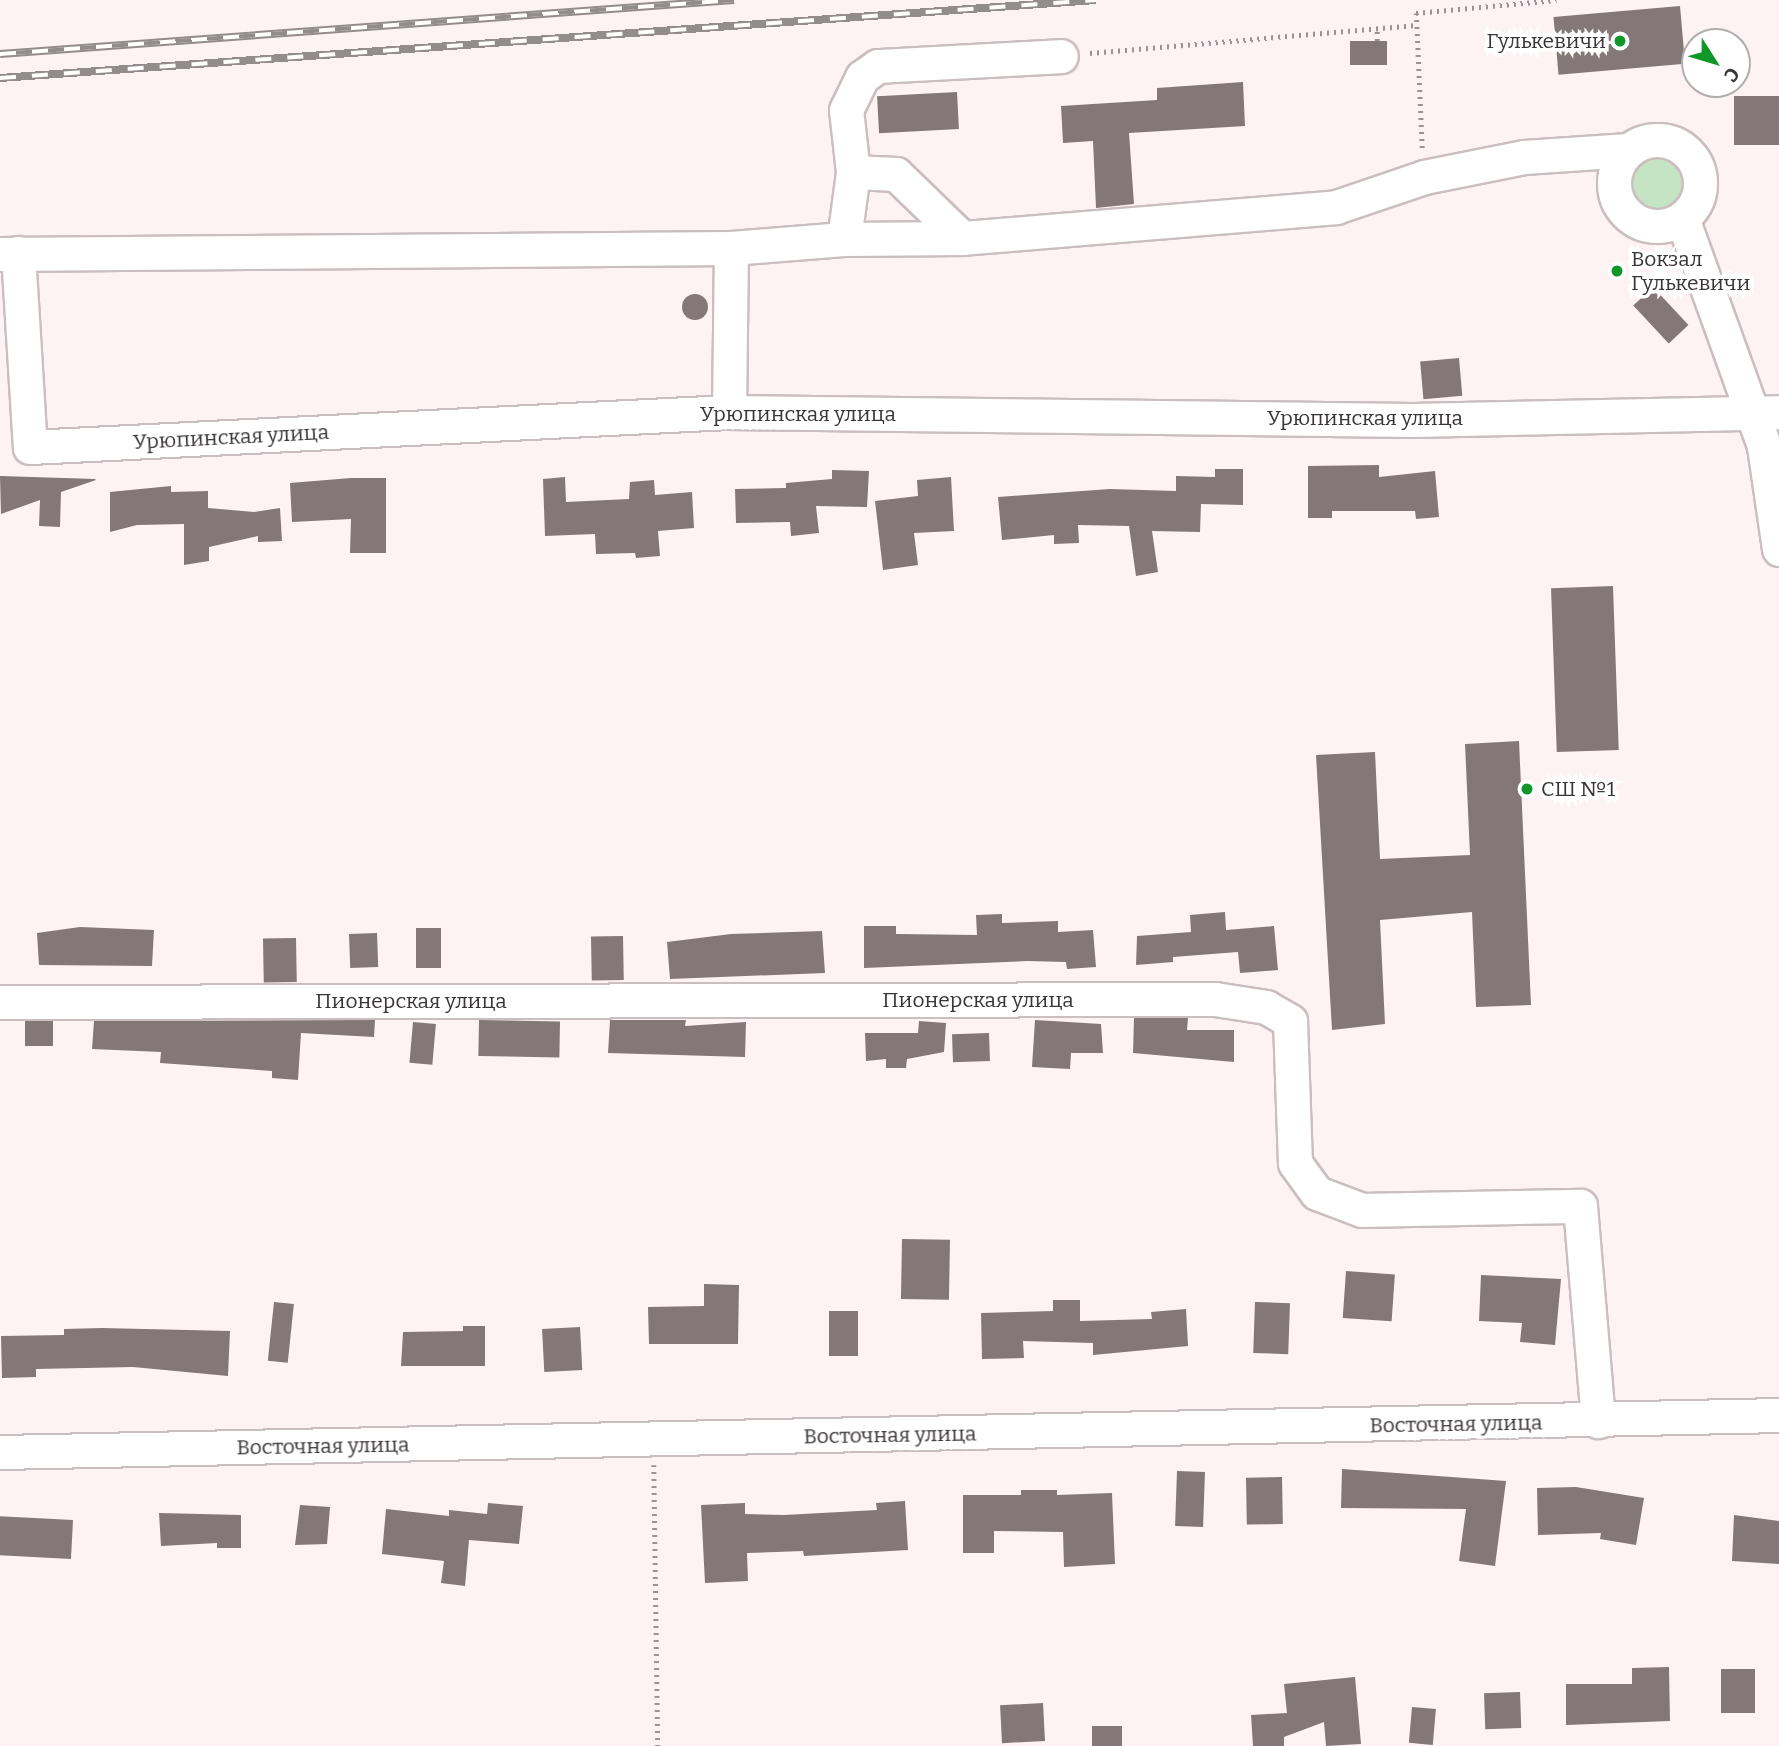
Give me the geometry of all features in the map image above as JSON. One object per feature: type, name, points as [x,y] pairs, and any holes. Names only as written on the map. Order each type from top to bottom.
[{"type":"street","points":[[844,239],[853,172],[846,110],[862,77],[878,65],[1061,56]]},
{"type":"street","points":[[9,253],[731,247],[844,239],[962,239],[1336,207],[1424,177],[1524,157],[1628,150],[1640,143],[1661,141],[1690,156],[1697,168],[1698,196],[1682,218],[1654,227],[1628,216],[1616,197],[1614,176],[1628,150]]},
{"type":"street","points":[[853,172],[896,174],[962,239]]},
{"type":"street","points":[[1682,218],[1765,413],[1764,446],[1779,549]]},
{"type":"street","points":[[729,412],[731,247]]},
{"type":"street","name":"Урюпинская улица","points":[[9,253],[30,447],[729,412],[1412,420],[1765,413]]},
{"type":"street","name":"Пионерская улица","points":[[0,1002],[1215,999],[1266,1007],[1290,1021],[1295,1163],[1317,1193],[1362,1210],[1580,1206],[1598,1421]]},
{"type":"street","name":"Восточная улица","points":[[0,1452],[1598,1421],[1779,1415]]},
{"type":"path","points":[[1424,177],[1416,13],[1556,0]]},
{"type":"path","points":[[1061,56],[1377,31],[1416,25]]},
{"type":"path","points":[[1377,31],[1377,41]]},
{"type":"path","points":[[653,1440],[658,1746]]},
{"type":"green space","points":[[1657,157],[1668,159],[1677,165],[1683,174],[1683,196],[1677,205],[1668,211],[1657,213],[1646,211],[1637,205],[1631,196],[1629,185],[1631,174],[1637,165],[1646,159]]},
{"type":"building","name":"Гулькевичи","points":[[1680,6],[1681,64],[1559,75],[1553,17]]},
{"type":"building","points":[[1350,41],[1387,41],[1387,65],[1350,65]]},
{"type":"building","points":[[1243,82],[1245,126],[1129,133],[1134,204],[1096,208],[1093,141],[1063,143],[1061,106],[1157,100],[1157,88]]},
{"type":"building","points":[[957,92],[959,129],[879,133],[877,96]]},
{"type":"building","points":[[1779,96],[1779,145],[1734,145],[1734,98]]},
{"type":"building","points":[[1653,287],[1688,325],[1669,343],[1633,305]]},
{"type":"building","points":[[695,294],[704,298],[708,307],[704,316],[695,320],[686,316],[682,307],[686,298]]},
{"type":"building","points":[[1459,358],[1462,396],[1423,399],[1420,361]]},
{"type":"building","points":[[1379,465],[1379,477],[1435,471],[1439,517],[1416,519],[1415,511],[1332,511],[1332,518],[1308,518],[1308,466]]},
{"type":"building","points":[[1215,469],[1243,469],[1243,505],[1201,504],[1200,532],[1152,531],[1158,572],[1136,576],[1129,526],[1078,525],[1079,543],[1054,544],[1054,535],[1002,540],[998,497],[1110,489],[1176,491],[1176,476],[1215,477]]},
{"type":"building","points":[[832,470],[869,471],[867,507],[816,506],[819,533],[791,536],[790,522],[736,523],[735,489],[786,488],[786,483],[832,479]]},
{"type":"building","points":[[0,476],[96,480],[61,492],[60,527],[39,526],[40,500],[1,514]]},
{"type":"building","points":[[565,477],[566,502],[629,499],[630,482],[654,480],[655,495],[692,492],[694,528],[658,531],[660,556],[636,558],[635,553],[596,554],[595,534],[545,536],[543,479]]},
{"type":"building","points":[[951,477],[954,531],[914,533],[918,565],[883,570],[875,501],[918,496],[917,480]]},
{"type":"building","points":[[386,478],[386,553],[350,553],[351,519],[292,522],[290,483]]},
{"type":"building","points":[[171,486],[171,492],[208,491],[208,508],[254,512],[280,508],[282,541],[258,542],[258,536],[209,547],[209,561],[184,565],[184,524],[137,525],[110,532],[110,492]]},
{"type":"building","points":[[1613,586],[1619,750],[1557,752],[1551,588]]},
{"type":"building","points":[[1519,741],[1531,1005],[1476,1007],[1472,912],[1380,920],[1385,1024],[1332,1030],[1316,755],[1375,752],[1380,859],[1470,855],[1465,744]]},
{"type":"building","points":[[1225,912],[1226,930],[1274,926],[1278,970],[1240,973],[1238,952],[1173,957],[1173,962],[1136,965],[1137,936],[1191,932],[1190,915]]},
{"type":"building","points":[[1002,914],[1002,923],[1058,921],[1058,932],[1093,930],[1096,967],[1067,969],[1066,962],[1028,961],[864,968],[864,926],[896,926],[896,934],[977,935],[976,915]]},
{"type":"building","points":[[80,927],[154,930],[152,966],[39,965],[37,933]]},
{"type":"building","points":[[416,928],[441,928],[441,968],[416,968]]},
{"type":"building","points":[[822,931],[825,973],[670,979],[667,942],[731,934]]},
{"type":"building","points":[[377,933],[378,967],[350,968],[349,934]]},
{"type":"building","points":[[623,936],[624,980],[592,981],[591,937]]},
{"type":"building","points":[[296,938],[297,982],[264,983],[263,939]]},
{"type":"building","points":[[1134,1018],[1188,1018],[1187,1030],[1234,1030],[1234,1062],[1133,1053]]},
{"type":"building","points":[[375,1020],[374,1037],[301,1033],[298,1080],[272,1078],[272,1071],[160,1063],[161,1052],[92,1049],[94,1021]]},
{"type":"building","points":[[479,1020],[560,1021],[559,1057],[478,1056]]},
{"type":"building","points":[[610,1020],[686,1020],[685,1026],[746,1022],[745,1057],[608,1053]]},
{"type":"building","points":[[1035,1020],[1101,1024],[1103,1053],[1071,1053],[1070,1069],[1032,1067]]},
{"type":"building","points":[[25,1021],[53,1021],[53,1046],[25,1046]]},
{"type":"building","points":[[919,1021],[946,1023],[944,1052],[907,1059],[906,1068],[886,1068],[886,1059],[866,1061],[865,1033],[918,1033]]},
{"type":"building","points":[[413,1022],[436,1024],[432,1065],[409,1063]]},
{"type":"building","points":[[989,1033],[990,1061],[953,1062],[952,1034]]},
{"type":"building","points":[[902,1239],[950,1240],[949,1300],[901,1299]]},
{"type":"building","points":[[1346,1271],[1395,1274],[1392,1321],[1343,1318]]},
{"type":"building","points":[[1481,1275],[1561,1279],[1555,1345],[1520,1342],[1522,1323],[1479,1321]]},
{"type":"building","points":[[704,1284],[739,1285],[738,1344],[649,1344],[648,1307],[704,1306]]},
{"type":"building","points":[[1053,1300],[1080,1300],[1080,1321],[1152,1319],[1151,1312],[1186,1309],[1188,1346],[1093,1355],[1093,1343],[1023,1341],[1024,1358],[982,1359],[981,1313],[1053,1311]]},
{"type":"building","points":[[274,1302],[294,1304],[288,1363],[268,1361]]},
{"type":"building","points":[[1255,1302],[1290,1303],[1288,1354],[1253,1353]]},
{"type":"building","points":[[829,1311],[858,1311],[858,1356],[829,1356]]},
{"type":"building","points":[[463,1326],[485,1326],[485,1366],[401,1366],[403,1332],[463,1331]]},
{"type":"building","points":[[580,1327],[582,1370],[544,1372],[542,1329]]},
{"type":"building","points":[[64,1329],[230,1331],[228,1376],[133,1367],[36,1369],[36,1377],[2,1378],[1,1336],[64,1335]]},
{"type":"building","points":[[1342,1469],[1506,1481],[1495,1566],[1459,1561],[1466,1509],[1341,1508]]},
{"type":"building","points":[[1177,1471],[1205,1472],[1203,1527],[1175,1526]]},
{"type":"building","points":[[1282,1477],[1283,1524],[1247,1525],[1246,1478]]},
{"type":"building","points":[[1576,1487],[1644,1498],[1636,1545],[1600,1539],[1601,1533],[1538,1535],[1537,1488]]},
{"type":"building","points":[[1021,1490],[1057,1490],[1057,1495],[1112,1493],[1115,1564],[1064,1567],[1063,1532],[994,1531],[994,1553],[963,1553],[963,1495],[1021,1495]]},
{"type":"building","points":[[905,1501],[908,1550],[804,1556],[803,1551],[747,1553],[748,1581],[705,1583],[701,1505],[745,1503],[745,1514],[784,1515],[877,1510],[876,1503]]},
{"type":"building","points":[[488,1503],[523,1506],[519,1544],[469,1540],[465,1586],[441,1583],[444,1561],[382,1554],[386,1509],[449,1516],[449,1510],[487,1514]]},
{"type":"building","points":[[300,1505],[330,1507],[327,1544],[295,1545]]},
{"type":"building","points":[[159,1513],[241,1515],[241,1548],[217,1548],[217,1543],[161,1546]]},
{"type":"building","points":[[1734,1515],[1779,1521],[1779,1564],[1732,1561]]},
{"type":"building","points":[[0,1516],[73,1520],[71,1559],[0,1555]]},
{"type":"building","points":[[1669,1667],[1670,1721],[1566,1725],[1566,1684],[1632,1684],[1632,1668]]},
{"type":"building","points":[[1721,1669],[1755,1669],[1755,1713],[1721,1713]]},
{"type":"building","points":[[1355,1677],[1361,1744],[1326,1746],[1324,1722],[1284,1737],[1284,1746],[1253,1746],[1251,1715],[1287,1713],[1284,1684]]},
{"type":"building","points":[[1520,1692],[1521,1728],[1485,1729],[1484,1693]]},
{"type":"building","points":[[1043,1703],[1045,1741],[1002,1743],[1000,1705]]},
{"type":"building","points":[[1412,1707],[1436,1709],[1433,1745],[1409,1743]]},
{"type":"building","points":[[1092,1726],[1122,1726],[1122,1746],[1092,1746]]},
{"type":"railway","points":[[0,54],[734,0]]},
{"type":"railway","points":[[0,78],[1096,0]]},
{"type":"place","name":"Гулькевичи","points":[[1620,41]]},
{"type":"place","name":"Вокзал Гулькевичи","points":[[1617,271]]},
{"type":"place","name":"СШ №1","points":[[1527,789]]}]
